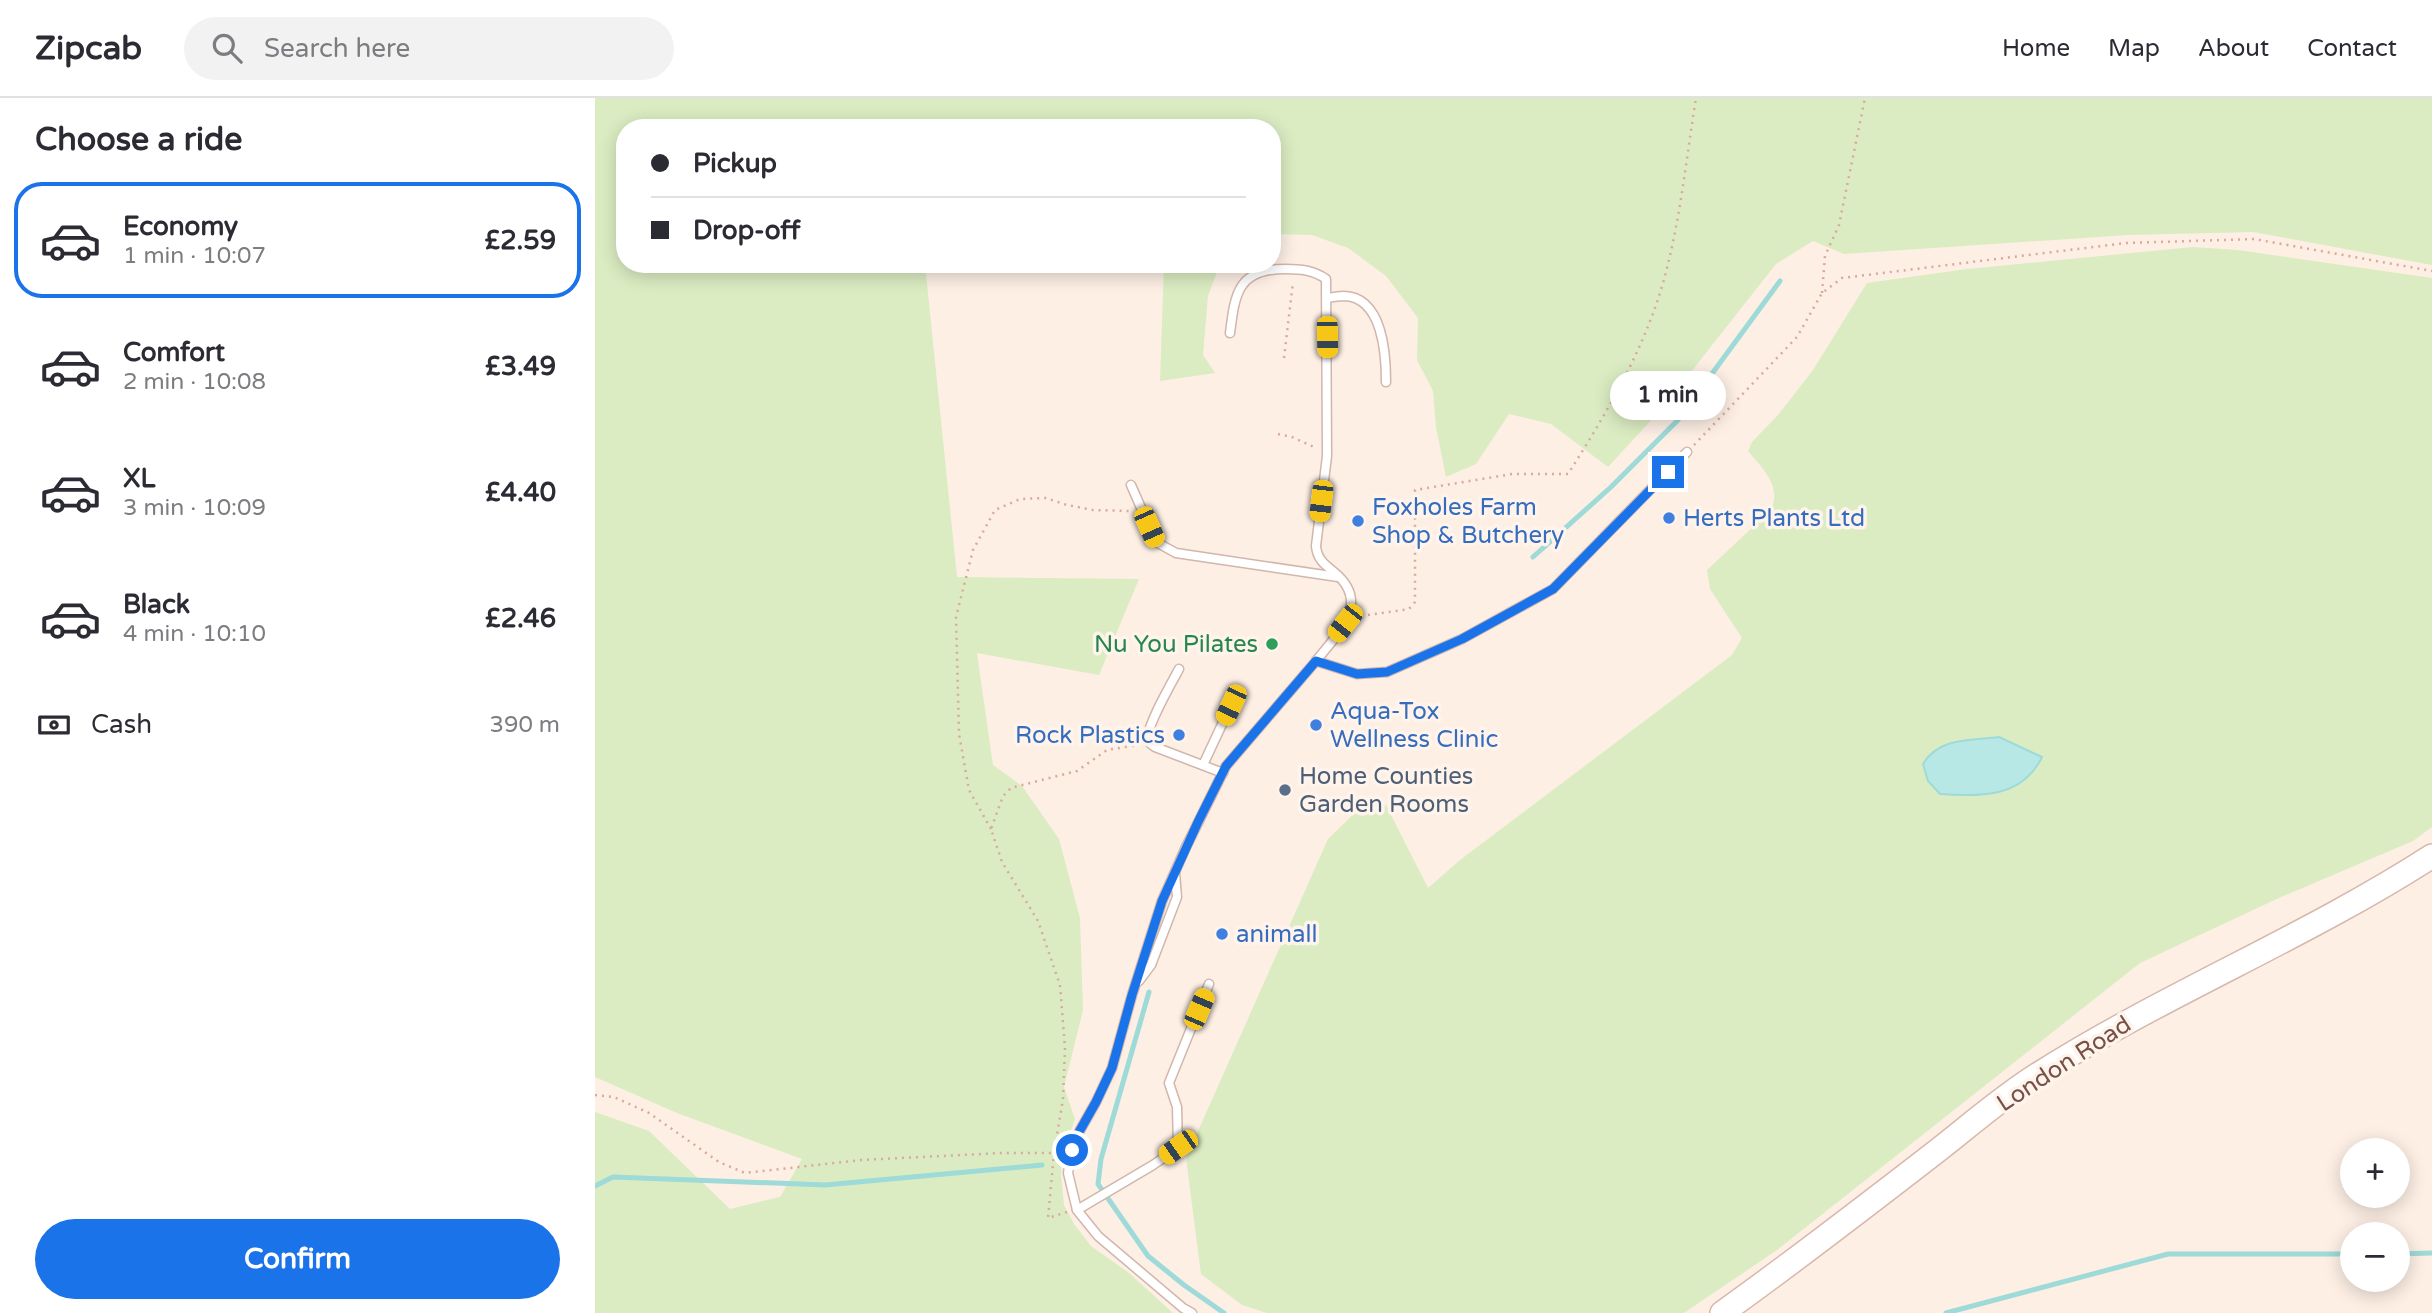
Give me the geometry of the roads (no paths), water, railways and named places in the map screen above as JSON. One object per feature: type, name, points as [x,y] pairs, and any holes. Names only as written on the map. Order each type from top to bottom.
[{"type":"main road","name":"London Road","points":[[1722,1313],[1776,1275],[2032,1078],[2167,1000],[2372,893],[2432,856]]},
{"type":"lane","points":[[1192,1313],[1098,1236],[1077,1210],[1068,1173],[1079,1132],[1112,1068],[1162,901],[1223,773],[1316,661],[1347,618],[1352,606],[1350,589],[1320,560],[1315,546],[1327,456],[1326,279],[1317,273],[1281,268]]},
{"type":"lane","points":[[1230,333],[1238,292],[1255,273]]},
{"type":"lane","points":[[1328,298],[1345,296],[1355,299],[1364,304],[1376,320],[1384,339],[1386,382]]},
{"type":"lane","points":[[1316,661],[1357,674],[1387,672],[1462,639],[1553,589],[1687,453]]},
{"type":"lane","points":[[1131,485],[1156,542],[1175,553],[1341,578]]},
{"type":"lane","points":[[1179,669],[1151,726],[1147,737],[1149,743],[1223,773]]},
{"type":"lane","points":[[1203,765],[1231,705]]},
{"type":"lane","points":[[1077,1210],[1178,1147],[1177,1107],[1169,1083],[1209,984]]},
{"type":"water","points":[[1999,737],[2042,757],[2023,781],[1998,792],[1970,795],[1940,794],[1928,781],[1923,764],[1938,749],[1956,742]]},
{"type":"waterway","points":[[1533,557],[1611,487],[1678,420],[1780,281]]},
{"type":"waterway","points":[[1149,992],[1101,1159],[1098,1184],[1148,1256],[1224,1313]]},
{"type":"waterway","points":[[595,1186],[613,1177],[825,1185],[1042,1165]]},
{"type":"waterway","points":[[2410,1254],[2432,1253]]},
{"type":"waterway","points":[[1946,1313],[2168,1254],[2340,1254]]},
{"type":"place","name":"Herts Plants Ltd","points":[[1669,518]]},
{"type":"place","name":"Foxholes Farm Shop & Butchery","points":[[1358,521]]},
{"type":"place","name":"Nu You Pilates","points":[[1272,644]]},
{"type":"place","name":"Aqua-Tox Wellness Clinic","points":[[1316,725]]},
{"type":"place","name":"Rock Plastics","points":[[1179,735]]},
{"type":"place","name":"Home Counties Garden Rooms","points":[[1285,790]]},
{"type":"place","name":"animall","points":[[1222,934]]}]
